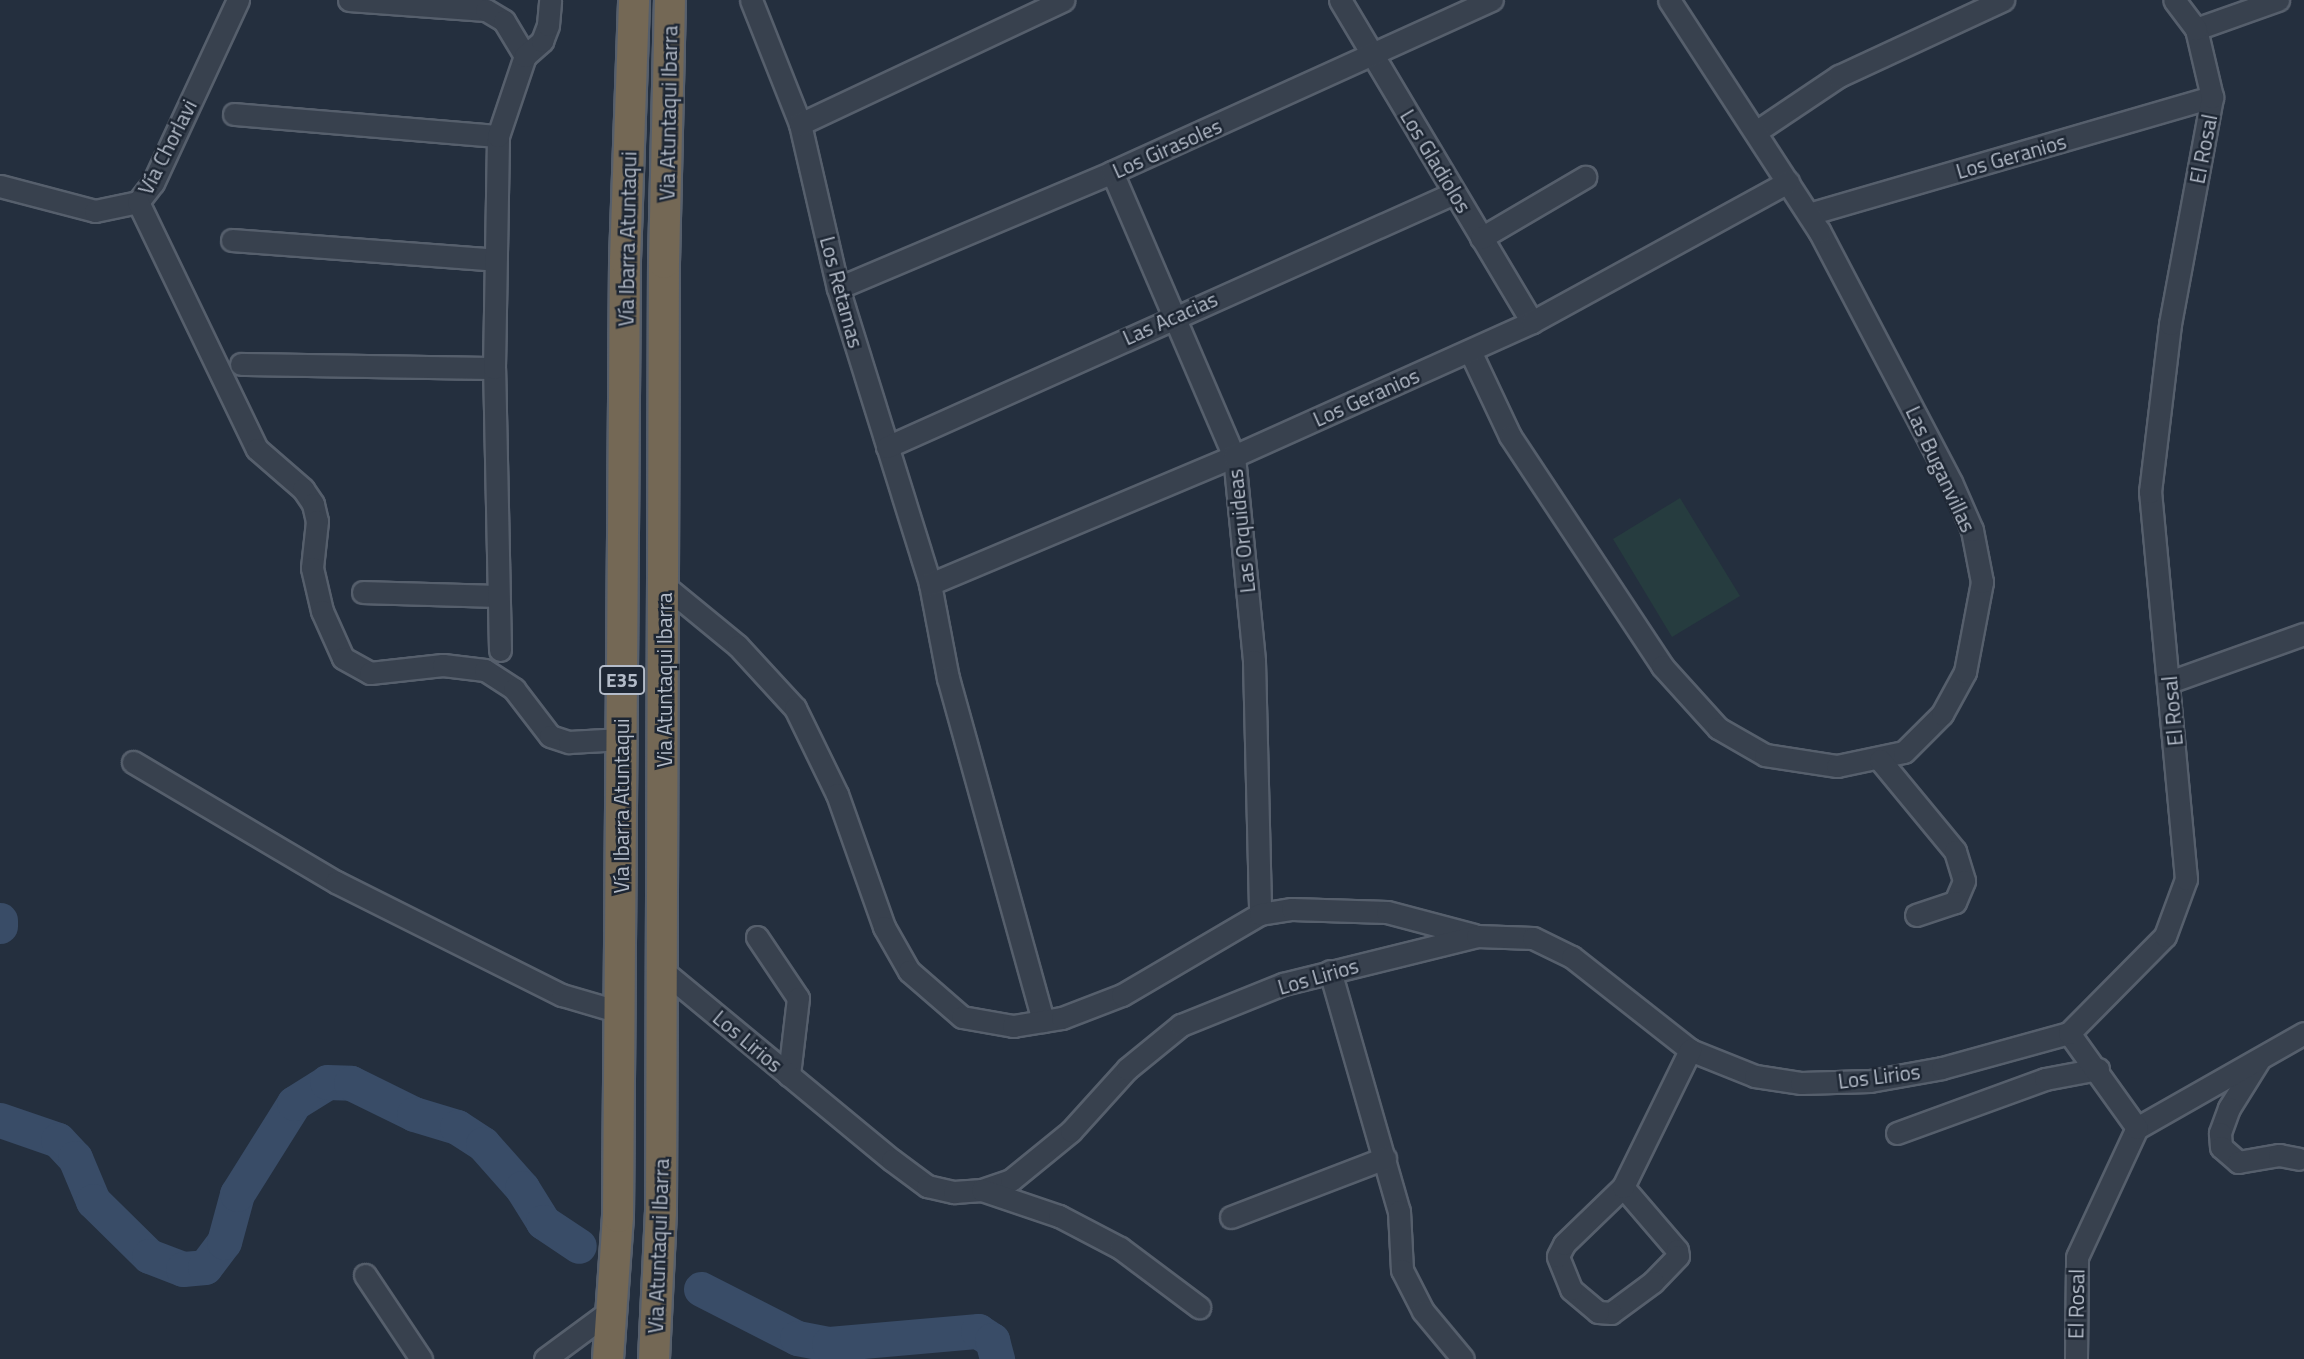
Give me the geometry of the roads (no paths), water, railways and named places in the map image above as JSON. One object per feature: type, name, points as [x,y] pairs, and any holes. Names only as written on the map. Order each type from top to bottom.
[{"type":"highway","name":"Vía Ibarra Atuntaqui","points":[[608,1359],[614,1308],[620,1012],[625,260],[634,0]]},
{"type":"highway","name":"Via Atuntaqui Ibarra","points":[[654,1359],[659,1305],[670,0]]},
{"type":"street","name":"Vía Chorlavi","points":[[0,186],[95,211],[138,202],[153,183],[238,0]]},
{"type":"street","points":[[349,0],[486,10],[505,20],[525,56]]},
{"type":"street","points":[[500,650],[496,596],[494,368],[498,136],[525,56],[542,41],[550,0]]},
{"type":"street","name":"Los Retamas","points":[[751,0],[800,124],[838,288],[930,584],[948,678],[1043,1021]]},
{"type":"street","points":[[800,124],[1063,0]]},
{"type":"street","name":"Los Gladiolos","points":[[1340,0],[1532,322]]},
{"type":"street","name":"Los Girasoles","points":[[838,288],[1112,172],[1493,0]]},
{"type":"street","name":"Las Buganvillas","points":[[1470,351],[1510,436],[1662,666],[1718,728],[1765,755],[1838,766],[1880,760],[1904,751],[1942,714],[1965,672],[1982,582],[1972,530],[1951,482],[1809,214],[1669,0]]},
{"type":"street","points":[[1757,131],[1839,76],[2003,0]]},
{"type":"street","name":"El Rosal","points":[[2069,1033],[2165,936],[2178,909],[2186,879],[2150,492],[2170,324],[2212,97],[2196,29],[2174,0]]},
{"type":"street","points":[[2196,29],[2278,0]]},
{"type":"street","name":"Los Geranios","points":[[1809,214],[2212,97]]},
{"type":"street","points":[[234,114],[498,136]]},
{"type":"street","name":"Las Orquideas","points":[[1112,172],[1234,456],[1254,660],[1260,914]]},
{"type":"street","points":[[1481,238],[1585,177]]},
{"type":"street","name":"Los Geranios","points":[[930,584],[1234,456],[1532,322],[1788,182]]},
{"type":"street","name":"Las Acacias","points":[[887,447],[1175,315],[1454,192]]},
{"type":"street","points":[[138,202],[257,449],[303,489],[313,504],[317,520],[312,568],[322,611],[343,658],[370,673],[443,665],[485,670],[514,689],[550,736],[569,742],[622,739]]},
{"type":"street","points":[[232,240],[495,260]]},
{"type":"street","points":[[241,364],[494,368]]},
{"type":"street","points":[[665,586],[738,646],[795,708],[837,794],[884,927],[909,971],[962,1017],[1013,1026],[1043,1021],[1122,995],[1260,914],[1292,909],[1387,912],[1477,936]]},
{"type":"street","points":[[363,592],[496,596]]},
{"type":"street","points":[[2169,682],[2304,634]]},
{"type":"street","points":[[1880,760],[1955,851],[1964,881],[1955,902],[1916,915]]},
{"type":"street","points":[[133,762],[336,882],[562,995],[620,1012]]},
{"type":"street","name":"Los Lirios","points":[[662,970],[927,1186],[954,1192],[982,1190],[1011,1180],[1071,1131],[1127,1069],[1181,1025],[1283,984],[1477,936],[1533,938],[1572,957],[1690,1050],[1755,1076],[1801,1083],[1870,1081],[1942,1068],[2069,1033]]},
{"type":"street","points":[[757,937],[791,982],[798,998],[789,1075]]},
{"type":"street","points":[[1330,971],[1399,1211],[1402,1270],[1423,1311],[1463,1359]]},
{"type":"street","points":[[2069,1033],[2098,1069],[2137,1128],[2304,1032]]},
{"type":"street","points":[[1623,1187],[1677,1250],[1678,1256],[1653,1282],[1611,1313],[1598,1312],[1571,1289],[1558,1256],[1623,1187],[1690,1050]]},
{"type":"street","points":[[2260,1058],[2228,1108],[2220,1133],[2221,1147],[2238,1162],[2279,1155],[2299,1159]]},
{"type":"street","points":[[1897,1133],[2045,1079],[2098,1069]]},
{"type":"street","name":"El Rosal","points":[[2076,1359],[2077,1257],[2137,1128]]},
{"type":"street","points":[[1231,1217],[1385,1158]]},
{"type":"street","points":[[982,1190],[1059,1216],[1120,1248],[1199,1307]]},
{"type":"street","points":[[365,1275],[422,1359]]},
{"type":"street","points":[[545,1359],[614,1308]]},
{"type":"waterway","points":[[0,920],[0,926]]},
{"type":"waterway","points":[[0,1120],[58,1140],[75,1158],[93,1201],[149,1256],[183,1269],[205,1267],[224,1242],[237,1194],[294,1103],[327,1082],[351,1083],[414,1114],[457,1127],[483,1144],[522,1188],[543,1222],[579,1246]]},
{"type":"waterway","points":[[701,1289],[797,1338],[829,1344],[978,1331],[992,1340],[997,1359]]}]
